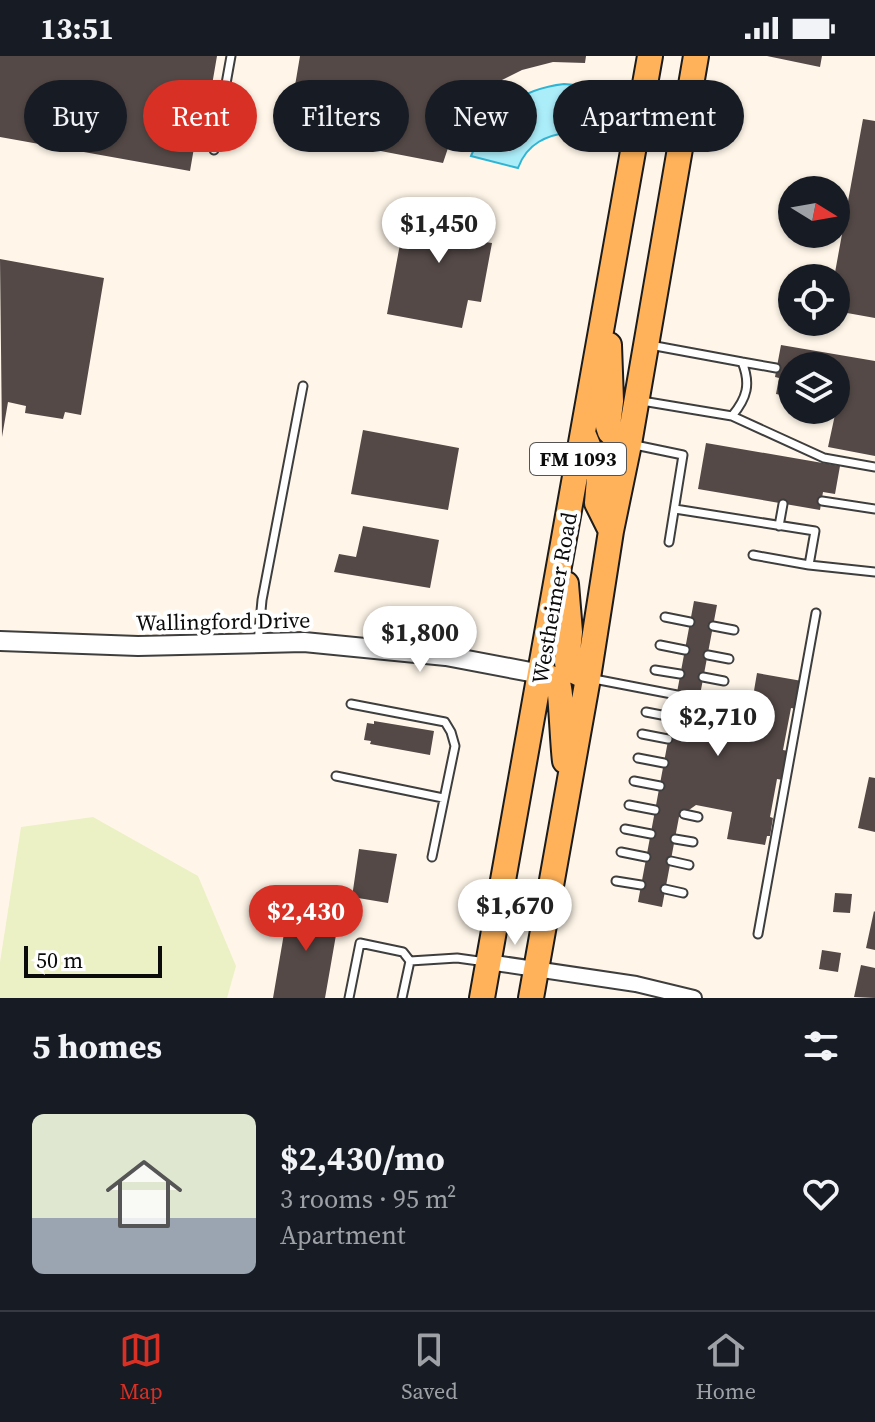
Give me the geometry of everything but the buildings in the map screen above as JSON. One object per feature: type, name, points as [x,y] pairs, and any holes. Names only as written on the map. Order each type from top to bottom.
[{"type":"main road","name":"Westheimer Road","points":[[482,998],[650,56]]},
{"type":"main road","name":"Westheimer Road","points":[[531,998],[696,56]]},
{"type":"main road","points":[[607,298],[611,401],[608,426],[610,432],[629,444]]},
{"type":"main road","points":[[583,433],[599,479],[597,503],[611,531]]},
{"type":"main road","points":[[564,546],[570,632],[567,663],[570,669],[588,678]]},
{"type":"main road","points":[[541,674],[555,680],[560,686],[562,700],[559,713],[568,791]]},
{"type":"street","name":"Wallingford Drive","points":[[0,641],[124,646],[304,642],[446,656],[541,674]]},
{"type":"street","points":[[488,962],[636,984],[670,995],[694,998]]},
{"type":"lane","points":[[227,80],[231,56]]},
{"type":"lane","points":[[646,344],[776,368]]},
{"type":"lane","points":[[732,416],[745,401],[748,378],[742,362]]},
{"type":"lane","points":[[258,643],[267,573],[303,386]]},
{"type":"lane","points":[[636,400],[732,416],[824,458],[875,467]]},
{"type":"lane","points":[[629,444],[683,455],[669,542]]},
{"type":"lane","points":[[822,501],[875,509]]},
{"type":"lane","points":[[779,526],[783,504]]},
{"type":"lane","points":[[675,509],[815,531],[809,565]]},
{"type":"lane","points":[[753,555],[875,572]]},
{"type":"lane","points":[[758,934],[816,613]]},
{"type":"lane","points":[[665,617],[690,622]]},
{"type":"lane","points":[[713,626],[734,630]]},
{"type":"lane","points":[[660,645],[685,650]]},
{"type":"lane","points":[[708,655],[729,659]]},
{"type":"lane","points":[[655,670],[680,674]]},
{"type":"lane","points":[[703,677],[724,681]]},
{"type":"lane","points":[[588,678],[677,695]]},
{"type":"lane","points":[[703,700],[720,703]]},
{"type":"lane","points":[[351,704],[445,722],[451,732],[455,746],[432,857]]},
{"type":"lane","points":[[646,712],[672,717]]},
{"type":"lane","points":[[642,734],[668,739]]},
{"type":"lane","points":[[638,758],[664,763]]},
{"type":"lane","points":[[336,776],[443,798]]},
{"type":"lane","points":[[634,781],[660,786]]},
{"type":"lane","points":[[629,805],[655,810]]},
{"type":"lane","points":[[684,814],[698,817]]},
{"type":"lane","points":[[625,829],[651,834]]},
{"type":"lane","points":[[675,839],[693,842]]},
{"type":"lane","points":[[621,852],[646,857]]},
{"type":"lane","points":[[671,861],[689,865]]},
{"type":"lane","points":[[616,881],[641,885]]},
{"type":"lane","points":[[665,889],[683,893]]},
{"type":"lane","points":[[349,998],[360,943],[403,952],[410,961]]},
{"type":"lane","points":[[410,961],[457,958],[488,962]]},
{"type":"lane","points":[[402,998],[410,961]]},
{"type":"green space","points":[[93,817],[198,876],[236,966],[227,998],[0,998],[0,962],[21,827]]},
{"type":"water","points":[[553,86],[553,135],[537,143],[537,90]]},
{"type":"water","points":[[473,152],[527,152],[518,168],[471,156]]}]
